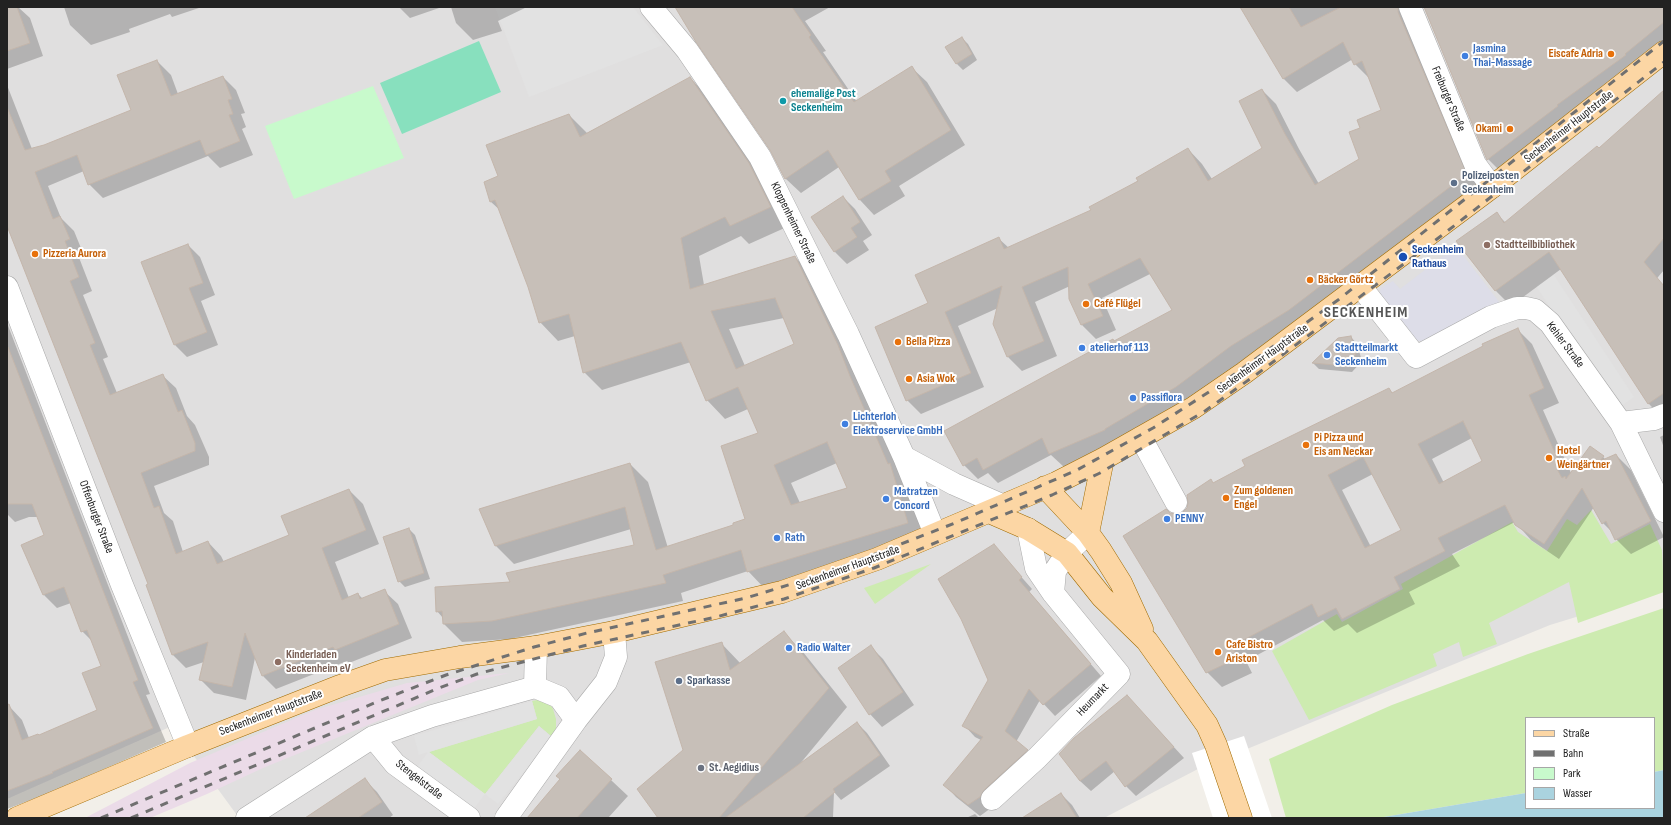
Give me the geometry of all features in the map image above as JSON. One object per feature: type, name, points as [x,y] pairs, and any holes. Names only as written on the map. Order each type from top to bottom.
[{"type":"main road","name":"Seckenheimer Hauptstraße","points":[[17,818],[188,746],[340,686],[385,670],[460,657],[536,647],[614,632],[782,592],[877,559],[996,509],[1069,476],[1103,459],[1194,408],[1276,350],[1492,187],[1664,52]]},
{"type":"main road","points":[[1088,533],[1103,459]]},
{"type":"main road","points":[[1045,487],[1088,533],[1121,584],[1147,641]]},
{"type":"main road","points":[[996,509],[1067,553],[1102,597],[1147,641],[1207,725],[1216,745],[1241,818]]},
{"type":"street","name":"Kloppenheimer Straße","points":[[651,7],[687,50],[760,157],[848,334],[904,457],[935,534]]},
{"type":"street","name":"Freiburger Straße","points":[[1410,7],[1475,164],[1492,187]]},
{"type":"street","name":"Kehler Straße","points":[[1361,286],[1416,356],[1491,317],[1517,308],[1535,310],[1550,323],[1621,423],[1664,511]]},
{"type":"street","name":"Offenburger Straße","points":[[7,287],[122,586],[188,746]]},
{"type":"street","points":[[1621,423],[1654,419],[1664,415]]},
{"type":"street","points":[[1141,438],[1176,502]]},
{"type":"street","points":[[904,457],[996,509]]},
{"type":"street","name":"Heumarkt","points":[[992,800],[1037,758],[1119,674],[1053,593],[1036,568],[1028,529]]},
{"type":"street","points":[[1053,593],[1055,571],[1067,553],[1088,533]]},
{"type":"street","points":[[506,818],[576,720],[606,682],[616,657],[614,632]]},
{"type":"street","points":[[535,687],[536,647]]},
{"type":"street","points":[[247,818],[373,737],[432,716],[535,687],[559,697],[576,720]]},
{"type":"street","name":"Stengelstraße","points":[[373,737],[395,764],[469,818]]},
{"type":"shaded area","points":[[7,7],[1664,7],[1664,590],[1550,625],[1196,770],[1104,818],[239,818],[172,726],[7,799]]},
{"type":"shaded area","points":[[495,7],[633,7],[663,45],[529,97]]},
{"type":"shaded area","points":[[1456,246],[1500,303],[1423,341],[1418,341],[1408,337],[1379,295],[1381,288],[1393,281],[1400,289]]},
{"type":"shaded area","points":[[1554,275],[1634,397],[1617,409],[1536,286]]},
{"type":"shaded area","points":[[509,673],[478,680],[263,768],[150,818],[85,818],[190,763],[315,710],[407,683]]},
{"type":"shaded area","points":[[532,701],[537,719],[429,752],[485,794],[474,809],[417,767],[428,752],[419,755],[414,736]]},
{"type":"shaded area","points":[[539,726],[552,737],[498,804],[485,794]]},
{"type":"green space","points":[[479,41],[501,92],[402,134],[380,83]]},
{"type":"green space","points":[[373,86],[404,158],[294,199],[265,126]]},
{"type":"green space","points":[[1591,510],[1611,544],[1650,524],[1662,550],[1664,592],[1578,623],[1569,582],[1489,623],[1497,644],[1463,657],[1459,642],[1433,654],[1437,666],[1309,720],[1272,651],[1337,614],[1342,622],[1403,589],[1401,584],[1512,522],[1518,532],[1547,551],[1567,519],[1577,525]]},
{"type":"green space","points":[[931,564],[875,604],[864,588]]},
{"type":"green space","points":[[1664,608],[1664,770],[1655,772],[1655,717],[1525,717],[1525,793],[1378,818],[1286,818],[1269,759],[1392,705],[1528,654]]},
{"type":"green space","points":[[537,700],[550,704],[553,709],[556,719],[556,729],[552,737],[539,726],[485,794],[429,752],[537,719],[532,701]]},
{"type":"water","points":[[1664,770],[1664,818],[1378,818],[1525,793],[1525,809],[1655,809],[1655,772]]},
{"type":"pier","points":[[1244,736],[1272,818],[1213,818],[1192,753]]},
{"type":"building","points":[[7,7],[17,7],[30,43],[7,51]]},
{"type":"building","points":[[675,7],[792,7],[811,35],[809,37],[854,102],[912,66],[951,130],[885,171],[891,181],[859,200],[828,150],[785,179],[770,150],[696,42]]},
{"type":"building","points":[[1240,7],[1289,7],[1301,27],[1341,7],[1398,7],[1398,12],[1467,174],[1289,310],[1231,346],[1176,387],[1105,430],[1049,454],[1042,438],[983,470],[977,458],[963,466],[944,431],[1113,339],[1114,341],[1172,310],[1140,258],[1088,284],[1103,316],[1081,325],[1069,299],[1068,267],[1022,287],[1044,341],[1007,357],[993,324],[1002,286],[945,312],[971,373],[906,401],[875,327],[928,303],[915,275],[999,237],[1004,249],[1091,210],[1089,207],[1138,181],[1136,178],[1188,148],[1208,181],[1262,148],[1239,101],[1262,89],[1285,134],[1315,185],[1359,159],[1349,132],[1360,128],[1357,120],[1381,110],[1362,61],[1354,65],[1343,42],[1283,79]]},
{"type":"building","points":[[1424,7],[1664,7],[1664,22],[1625,54],[1626,55],[1557,105],[1558,106],[1487,160]]},
{"type":"building","points":[[962,37],[972,54],[956,64],[945,47]]},
{"type":"building","points":[[157,60],[171,96],[223,76],[232,99],[228,100],[233,114],[229,115],[240,141],[206,155],[200,140],[88,185],[77,155],[35,172],[53,219],[60,216],[70,239],[65,241],[79,277],[70,281],[95,343],[90,345],[110,395],[163,374],[178,412],[182,410],[195,443],[195,451],[141,473],[154,508],[159,506],[176,554],[208,541],[217,564],[289,535],[281,516],[349,489],[366,530],[322,548],[342,600],[358,593],[360,599],[385,589],[399,624],[335,650],[333,647],[262,676],[245,633],[232,687],[199,680],[208,642],[172,655],[146,585],[148,584],[7,226],[7,107],[25,150],[44,145],[131,110],[117,75]]},
{"type":"building","points":[[690,77],[749,163],[771,207],[730,226],[725,217],[681,238],[690,289],[795,256],[838,345],[888,464],[890,463],[908,523],[747,572],[741,550],[663,575],[666,583],[492,621],[443,624],[442,611],[436,612],[435,587],[510,582],[506,573],[634,545],[625,507],[495,546],[479,509],[630,463],[656,550],[733,525],[733,523],[745,519],[721,446],[758,433],[738,387],[706,401],[681,342],[583,373],[569,314],[539,323],[528,287],[495,200],[490,202],[484,182],[498,176],[486,145],[569,114],[580,137]],"holes":[[[775,298],[794,344],[736,369],[711,311]],[[827,442],[847,488],[791,505],[774,465]]]},
{"type":"building","points":[[1664,90],[1664,238],[1644,262],[1664,286],[1664,393],[1648,404],[1549,252],[1495,291],[1456,241],[1497,212],[1504,223],[1597,146],[1599,148]]},
{"type":"building","points":[[843,196],[860,222],[851,228],[857,237],[834,252],[811,217]]},
{"type":"building","points":[[188,244],[203,283],[189,288],[207,332],[174,345],[141,262]]},
{"type":"building","points":[[1518,328],[1544,388],[1529,395],[1561,466],[1557,469],[1562,478],[1565,476],[1566,479],[1590,446],[1604,456],[1600,461],[1616,454],[1651,521],[1615,540],[1606,521],[1602,524],[1582,488],[1544,544],[1515,525],[1505,505],[1438,538],[1445,551],[1394,577],[1400,589],[1342,619],[1336,608],[1318,617],[1312,604],[1232,646],[1238,658],[1206,673],[1123,536],[1166,509],[1170,513],[1182,513],[1187,508],[1187,495],[1211,479],[1213,483],[1245,466],[1242,460],[1389,388],[1392,393],[1483,346],[1482,344]],"holes":[[[1463,421],[1482,461],[1439,484],[1418,444]],[[1363,457],[1401,530],[1365,548],[1328,475]]]},
{"type":"building","points":[[1351,336],[1356,354],[1346,366],[1312,363],[1338,338]]},
{"type":"building","points":[[7,347],[138,680],[133,682],[153,728],[52,772],[53,773],[7,791],[7,705],[9,704],[22,740],[38,734],[39,735],[97,710],[82,673],[101,666],[87,630],[81,632],[64,587],[43,595],[21,545],[44,535],[32,504],[7,504]]},
{"type":"building","points":[[409,528],[424,573],[398,582],[383,537]]},
{"type":"building","points":[[994,544],[1022,577],[1019,580],[1091,664],[1043,705],[1029,689],[1005,731],[1028,750],[984,790],[980,797],[968,805],[943,785],[983,737],[962,726],[988,680],[961,619],[938,579]]},
{"type":"building","points":[[784,631],[829,688],[719,818],[658,818],[637,789],[683,750],[655,662],[722,642],[730,670]]},
{"type":"building","points":[[871,645],[903,692],[869,715],[838,668]]},
{"type":"building","points":[[1127,695],[1174,747],[1125,787],[1106,761],[1080,781],[1059,754],[1074,738]]},
{"type":"building","points":[[857,722],[880,755],[833,789],[835,792],[803,818],[725,818]]},
{"type":"building","points":[[580,750],[612,779],[577,818],[527,818],[560,779],[556,776]]},
{"type":"building","points":[[365,778],[382,802],[358,818],[305,818]]},
{"type":"building","points":[[1061,793],[1077,818],[1022,818]]},
{"type":"railway","points":[[101,818],[379,701],[446,675],[534,647],[587,633],[746,598],[824,574],[955,523],[1077,470],[1153,428],[1215,388],[1338,300],[1664,41]]},
{"type":"railway","points":[[131,818],[439,688],[477,674],[583,646],[716,617],[784,599],[874,568],[1052,495],[1100,473],[1205,411],[1257,374],[1441,236],[1664,62]]},
{"type":"place","name":"Eiscafe Adria","points":[[1611,54]]},
{"type":"place","name":"Jasmina Thai-Massage","points":[[1465,56]]},
{"type":"place","name":"ehemalige Post Seckenheim","points":[[783,101]]},
{"type":"place","name":"Okami","points":[[1510,129]]},
{"type":"place","name":"Polizeiposten Seckenheim","points":[[1454,183]]},
{"type":"place","name":"Stadtteilbibliothek","points":[[1487,245]]},
{"type":"place","name":"Pizzeria Aurora","points":[[35,254]]},
{"type":"place","name":"Seckenheim Rathaus","points":[[1403,257]]},
{"type":"place","name":"Bäcker Görtz","points":[[1310,280]]},
{"type":"place","name":"Café Flügel","points":[[1086,304]]},
{"type":"place","name":"Bella Pizza","points":[[898,342]]},
{"type":"place","name":"atelierhof 113","points":[[1082,348]]},
{"type":"place","name":"Stadtteilmarkt Seckenheim","points":[[1327,355]]},
{"type":"place","name":"Asia Wok","points":[[909,379]]},
{"type":"place","name":"Passiflora","points":[[1133,398]]},
{"type":"place","name":"Lichterloh Elektroservice GmbH","points":[[845,424]]},
{"type":"place","name":"Pi Pizza und Eis am Neckar","points":[[1306,445]]},
{"type":"place","name":"Hotel Weingärtner","points":[[1549,458]]},
{"type":"place","name":"Zum goldenen Engel","points":[[1226,498]]},
{"type":"place","name":"Matratzen Concord","points":[[886,499]]},
{"type":"place","name":"PENNY","points":[[1167,519]]},
{"type":"place","name":"Rath","points":[[777,538]]},
{"type":"place","name":"Radio Walter","points":[[789,648]]},
{"type":"place","name":"Cafe Bistro Ariston","points":[[1218,652]]},
{"type":"place","name":"Kinderladen Seckenheim eV","points":[[278,662]]},
{"type":"place","name":"Sparkasse","points":[[679,681]]},
{"type":"place","name":"St. Aegidius","points":[[701,768]]},
{"type":"district","name":"SECKENHEIM","points":[[1366,313]]}]
